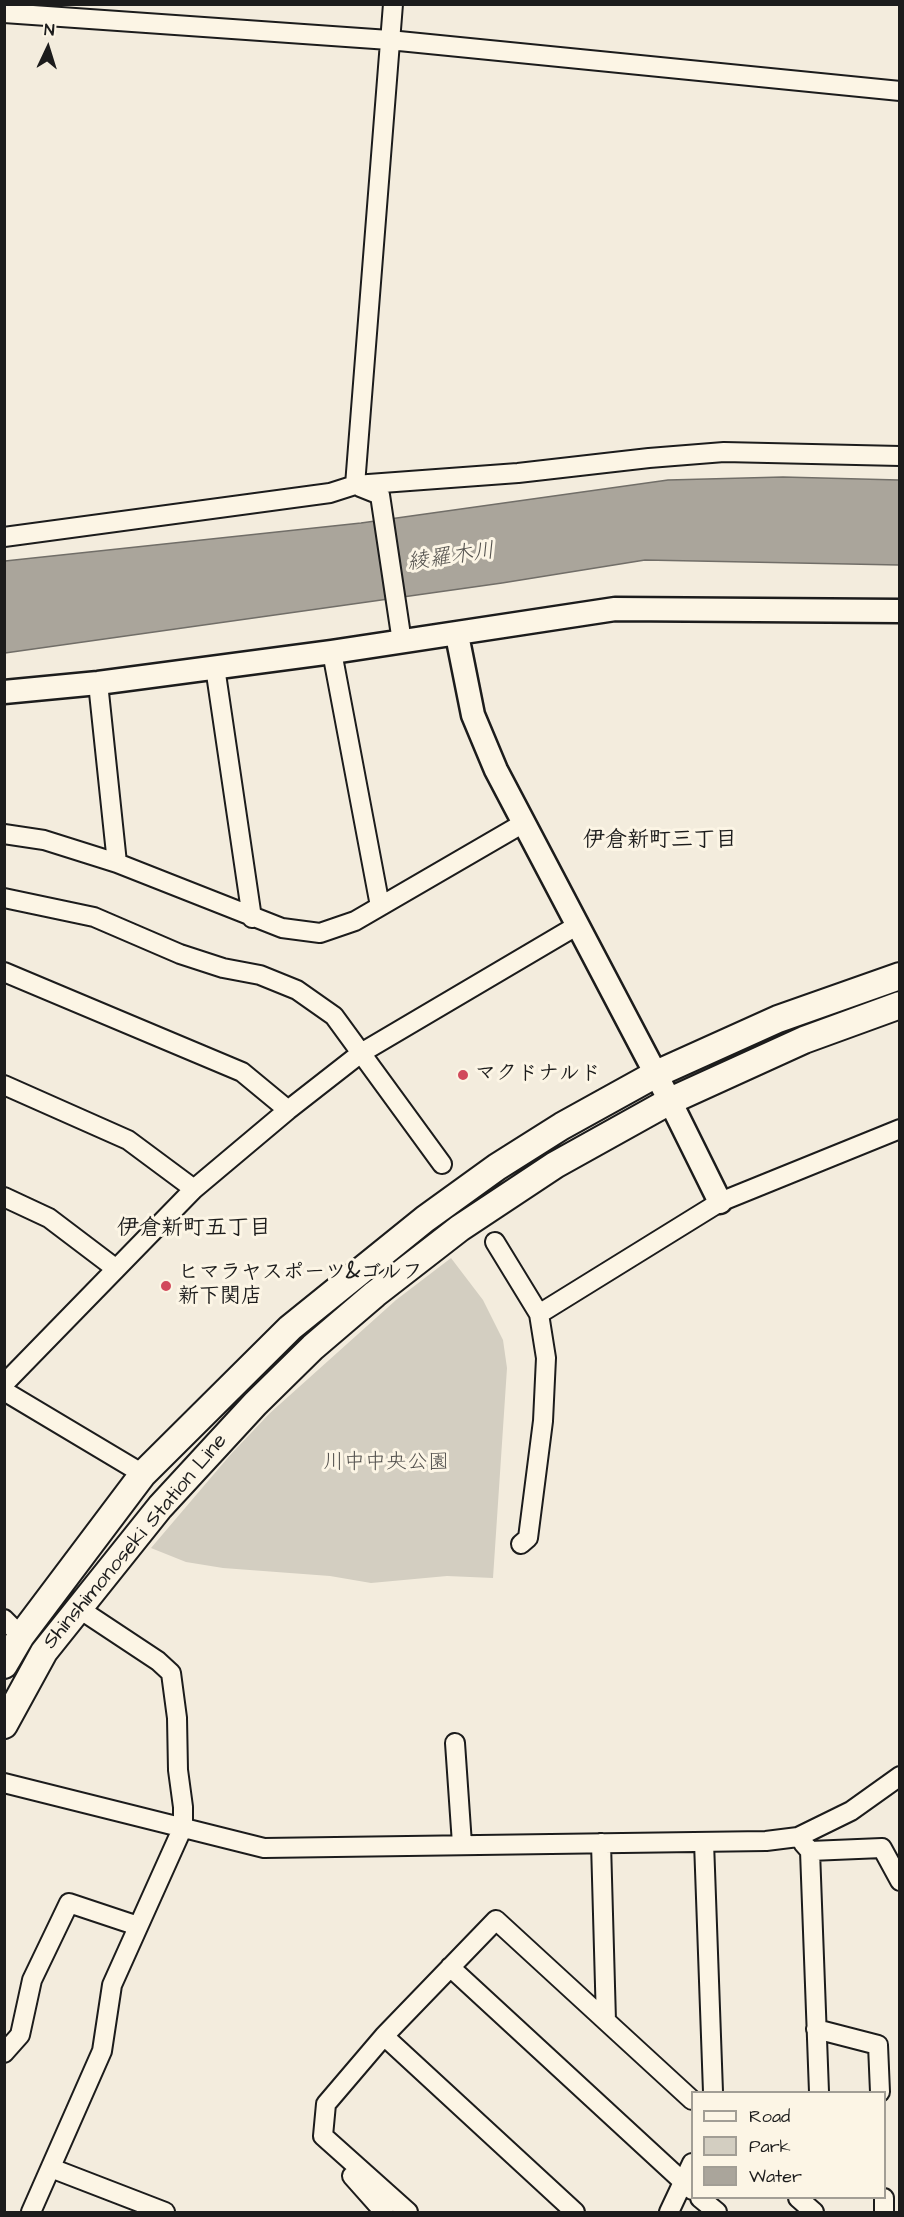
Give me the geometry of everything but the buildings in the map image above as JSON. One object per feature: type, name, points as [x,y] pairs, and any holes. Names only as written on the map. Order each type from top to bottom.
[{"type":"main road","name":"Shinshimonoseki Station Line","points":[[4,1665],[13,1627],[144,1473],[290,1328],[425,1218],[497,1167],[562,1126],[656,1074],[778,1019],[900,976]]},
{"type":"main road","name":"Shinshimonoseki Station Line","points":[[4,1725],[44,1652],[159,1507],[210,1449],[339,1324],[470,1222],[555,1164],[670,1101],[804,1041],[900,1005]]},
{"type":"street","points":[[356,485],[388,40],[393,4]]},
{"type":"street","points":[[4,13],[388,40],[900,91]]},
{"type":"street","points":[[4,537],[330,493],[356,485],[518,473],[724,452],[900,456]]},
{"type":"street","points":[[356,485],[380,495],[402,642]]},
{"type":"street","points":[[4,692],[98,683],[332,652],[457,635],[615,609],[900,611]]},
{"type":"street","points":[[457,635],[473,715],[522,824],[578,925],[720,1202]]},
{"type":"street","points":[[332,652],[380,906]]},
{"type":"street","points":[[215,667],[252,918]]},
{"type":"street","points":[[98,683],[117,863]]},
{"type":"street","points":[[4,834],[44,840],[117,863],[282,928],[320,933],[355,921],[522,824]]},
{"type":"street","points":[[4,898],[94,917],[180,954],[224,968],[260,975],[297,990],[334,1016],[442,1164]]},
{"type":"street","points":[[4,1384],[115,1268],[195,1189],[288,1110],[361,1053],[578,925]]},
{"type":"street","points":[[4,972],[242,1072],[288,1110]]},
{"type":"street","points":[[4,1085],[128,1140],[195,1189]]},
{"type":"street","points":[[539,1314],[720,1202],[900,1129]]},
{"type":"street","points":[[4,1197],[49,1218],[115,1268]]},
{"type":"street","points":[[495,1242],[539,1314],[546,1358],[543,1421],[528,1538],[521,1544]]},
{"type":"street","points":[[4,1391],[144,1473]]},
{"type":"street","points":[[32,2212],[102,2051],[112,1985],[183,1827],[178,1770],[177,1718],[171,1673],[158,1661],[78,1608]]},
{"type":"street","points":[[455,1743],[462,1844]]},
{"type":"street","points":[[4,1783],[264,1848],[766,1841],[798,1837],[851,1810],[900,1776]]},
{"type":"street","points":[[798,1837],[810,1851],[819,2091]]},
{"type":"street","points":[[704,1842],[712,2091]]},
{"type":"street","points":[[601,1843],[606,2020]]},
{"type":"street","points":[[810,1851],[882,1848],[900,1881]]},
{"type":"street","points":[[4,2053],[20,2035],[32,1980],[69,1902],[138,1926]]},
{"type":"street","points":[[408,2212],[323,2136],[326,2104],[384,2036],[496,1920],[691,2098]]},
{"type":"street","points":[[450,1967],[688,2186],[669,2212]]},
{"type":"street","points":[[816,2030],[878,2045],[880,2091]]},
{"type":"street","points":[[384,2036],[575,2212]]},
{"type":"street","points":[[342,2152],[351,2175],[384,2212]]},
{"type":"street","points":[[51,2168],[165,2212]]},
{"type":"street","points":[[701,2199],[717,2212]]},
{"type":"street","points":[[799,2199],[814,2212]]},
{"type":"green space","name":"川中中央公園","points":[[451,1258],[483,1300],[503,1340],[507,1368],[493,1578],[447,1576],[371,1583],[330,1576],[223,1568],[186,1562],[151,1548],[231,1454],[270,1413],[396,1300]]},
{"type":"water","name":"綾羅木川","points":[[783,477],[899,480],[899,565],[645,560],[502,583],[5,653],[5,561],[361,523],[668,480]]},
{"type":"place","name":"マクドナルド","points":[[463,1075]]},
{"type":"place","name":"ヒマラヤスポーツ&ゴルフ 新下関店","points":[[166,1286]]},
{"type":"district","name":"伊倉新町三丁目","points":[[660,841]]},
{"type":"district","name":"伊倉新町五丁目","points":[[194,1229]]}]
